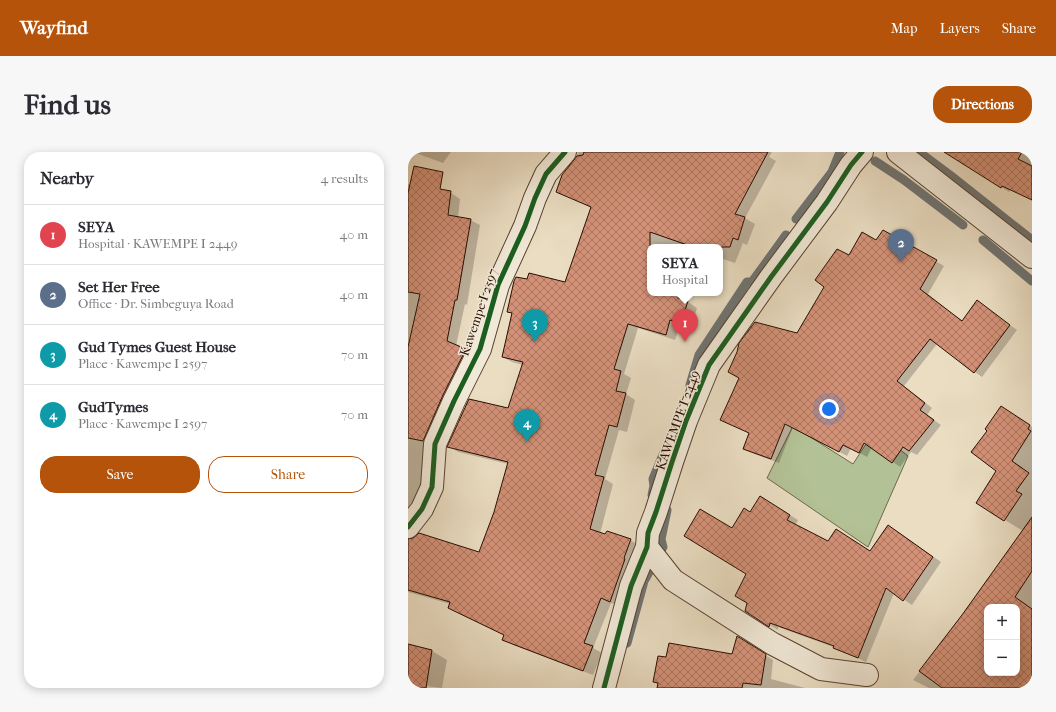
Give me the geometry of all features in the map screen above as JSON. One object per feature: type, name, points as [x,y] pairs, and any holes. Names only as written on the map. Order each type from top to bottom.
[{"type":"street","name":"Kawempe I 2597","points":[[408,527],[422,509],[432,487],[435,444],[454,401],[480,349],[498,284],[526,226],[535,198],[546,174],[565,152]]},
{"type":"street","name":"KAWEMPE I 2449","points":[[604,688],[632,586],[647,547],[648,533],[686,421],[709,365],[761,290],[827,202],[851,165],[862,152]]},
{"type":"street","points":[[898,152],[1032,257]]},
{"type":"street","points":[[647,547],[673,580],[774,644],[821,670],[867,675]]},
{"type":"green space","points":[[793,426],[853,464],[875,430],[908,456],[868,547],[767,478]]},
{"type":"building","points":[[584,152],[768,152],[735,214],[745,217],[738,240],[733,238],[730,247],[723,247],[723,244],[684,244],[650,232],[650,244],[647,244],[647,296],[679,296],[678,298],[688,301],[681,323],[670,320],[666,335],[628,324],[614,369],[621,371],[616,391],[626,393],[617,427],[609,425],[595,475],[604,477],[590,529],[605,534],[607,531],[631,539],[610,602],[601,598],[584,643],[593,646],[583,671],[502,640],[504,635],[448,608],[450,602],[408,590],[408,539],[413,538],[419,533],[479,552],[494,512],[508,462],[447,447],[469,399],[508,408],[523,362],[502,357],[512,313],[507,312],[514,281],[516,277],[527,279],[529,273],[565,282],[591,207],[556,192],[562,175],[577,156],[583,155]]},
{"type":"building","points":[[944,152],[1022,152],[1018,159],[1032,166],[1032,200],[1002,186],[1001,188]]},
{"type":"building","points":[[414,166],[443,172],[440,189],[451,191],[448,215],[471,219],[457,300],[455,300],[447,341],[466,349],[443,395],[423,441],[408,438],[408,347],[420,294],[408,292],[408,193]]},
{"type":"building","points":[[883,230],[937,260],[920,289],[962,321],[977,300],[1010,325],[974,373],[930,339],[897,381],[925,403],[920,410],[934,420],[909,451],[903,447],[892,463],[864,443],[859,453],[843,445],[839,452],[785,424],[771,459],[743,449],[749,433],[720,420],[739,378],[728,372],[737,352],[739,343],[755,322],[797,333],[824,287],[815,280],[837,249],[849,255],[862,232],[876,240]]},
{"type":"building","points":[[1001,406],[1030,425],[1028,429],[1031,431],[1012,461],[1029,473],[1016,491],[1022,494],[1004,521],[976,503],[996,471],[971,452],[987,431],[985,429]]},
{"type":"building","points":[[760,496],[790,515],[787,520],[828,541],[836,529],[870,551],[888,525],[933,557],[903,601],[886,588],[858,658],[833,648],[834,646],[770,623],[769,627],[745,611],[747,603],[735,596],[746,574],[684,536],[700,509],[732,528],[744,508],[750,512]]},
{"type":"building","points":[[1032,517],[1032,571],[1015,597],[1032,609],[1032,688],[942,688],[919,671],[962,615]]},
{"type":"building","points":[[737,636],[766,654],[761,685],[743,683],[742,688],[657,688],[658,683],[653,682],[658,656],[666,657],[669,643],[732,654]]},
{"type":"building","points":[[408,644],[432,650],[426,688],[408,688]]},
{"type":"waterway","points":[[796,219],[832,172],[840,152]]},
{"type":"waterway","points":[[919,152],[1032,240]]},
{"type":"waterway","points":[[875,161],[904,180],[963,225]]},
{"type":"waterway","points":[[690,385],[699,355],[747,282],[752,282],[786,235]]},
{"type":"waterway","points":[[983,240],[1032,281]]},
{"type":"waterway","points":[[652,495],[654,486],[653,479],[669,440]]},
{"type":"waterway","points":[[627,643],[644,581],[663,547],[661,539],[667,510]]},
{"type":"cycle path","points":[[408,527],[422,509],[432,487],[435,444],[454,401],[480,349],[498,285],[525,226],[535,198],[546,174],[565,152]]},
{"type":"cycle path","points":[[604,688],[631,586],[647,547],[648,533],[686,421],[709,365],[771,277],[827,202],[851,165],[862,152]]},
{"type":"place","name":"Set Her Free","points":[[901,262]]},
{"type":"place","name":"Gud Tymes Guest House","points":[[535,342]]},
{"type":"place","name":"SEYA","points":[[685,342]]},
{"type":"place","name":"GudTymes","points":[[527,442]]}]
